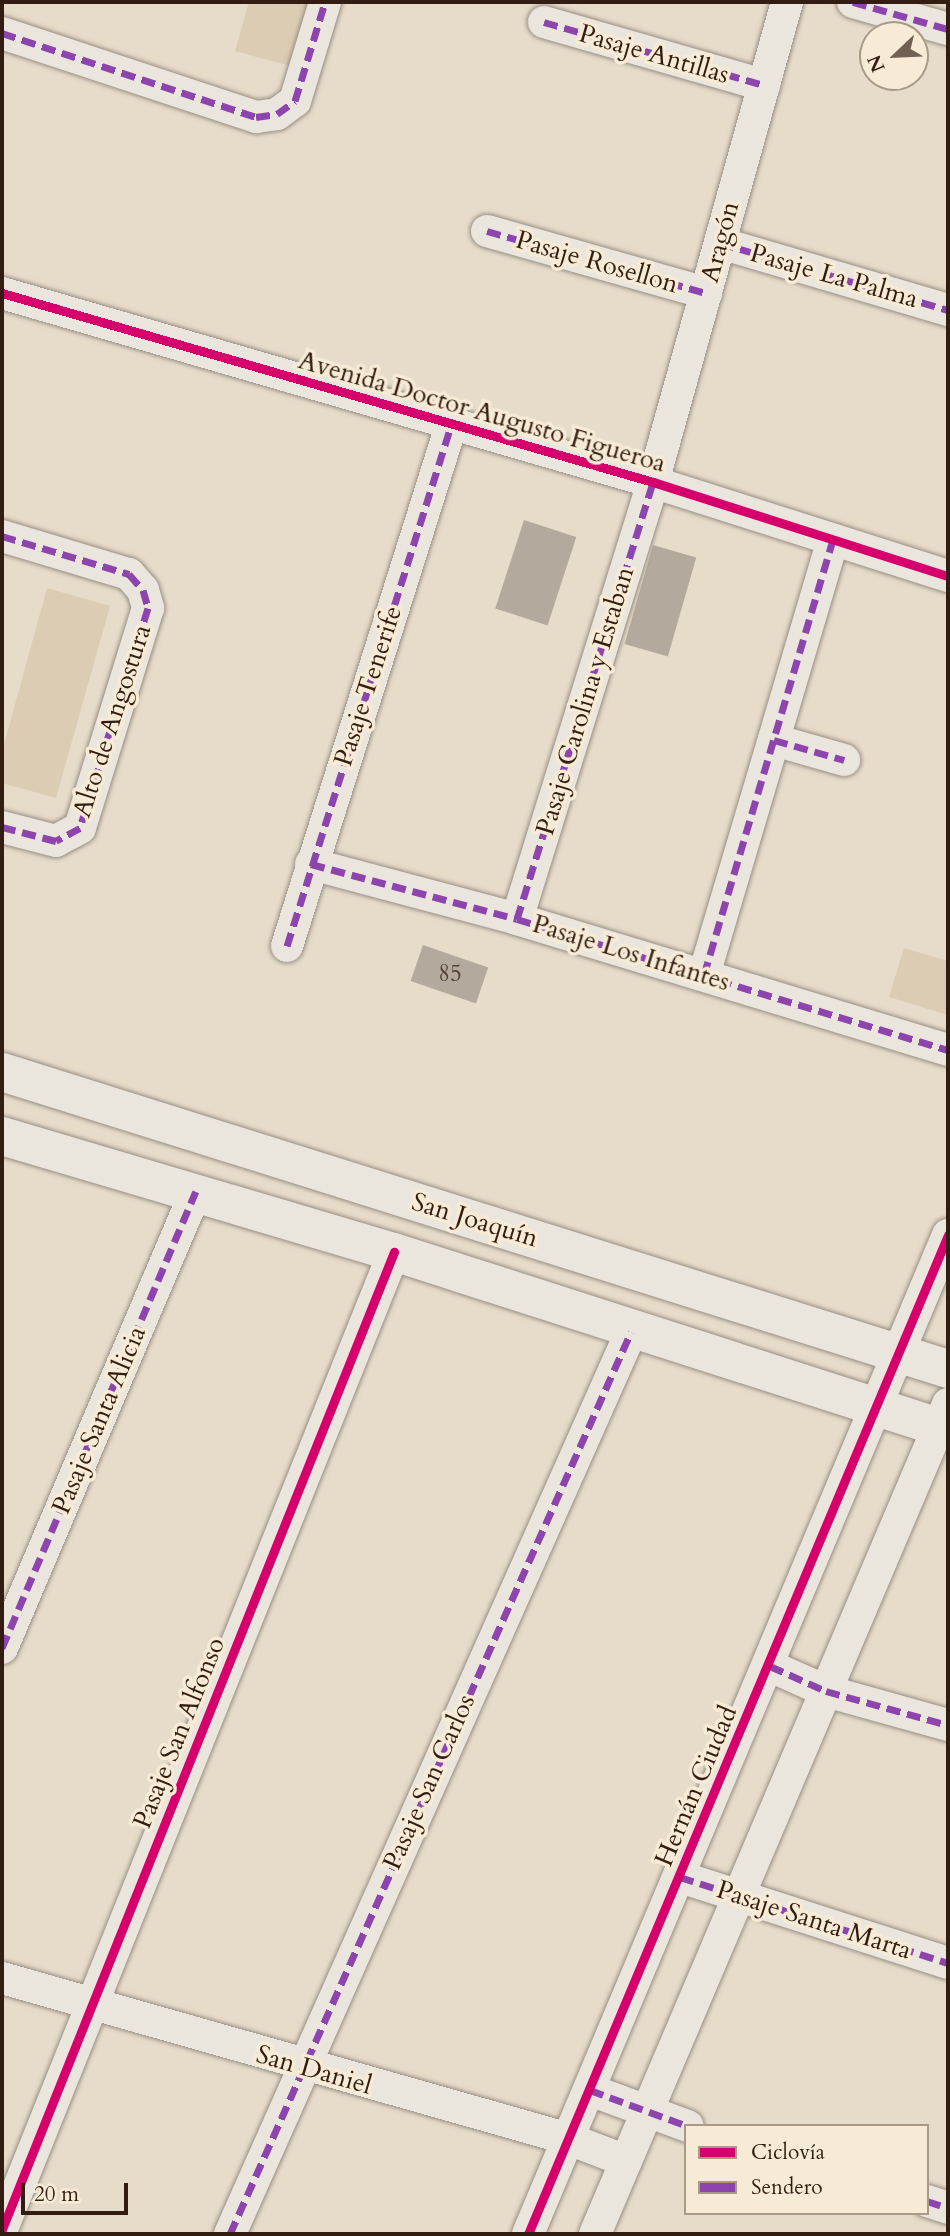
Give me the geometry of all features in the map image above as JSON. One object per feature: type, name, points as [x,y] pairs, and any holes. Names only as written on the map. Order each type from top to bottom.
[{"type":"street","points":[[2,33],[256,117],[277,114],[295,101],[325,2]]},
{"type":"street","name":"Aragón","points":[[653,482],[787,2]]},
{"type":"street","points":[[853,2],[948,29]]},
{"type":"street","name":"Pasaje Antillas","points":[[544,22],[764,86]]},
{"type":"street","name":"Pasaje Rosellon","points":[[487,231],[706,293]]},
{"type":"street","name":"Pasaje La Palma","points":[[720,243],[948,310]]},
{"type":"street","name":"Avenida Doctor Augusto Figueroa","points":[[2,293],[451,426],[653,482],[948,576]]},
{"type":"street","name":"Pasaje Tenerife","points":[[286,946],[451,426]]},
{"type":"street","name":"Pasaje Carolina y Estaban","points":[[517,919],[653,482]]},
{"type":"street","name":"Alto de Angostura","points":[[2,536],[129,574],[143,590],[148,608],[80,828],[56,841],[2,827]]},
{"type":"street","points":[[705,975],[833,540]]},
{"type":"street","points":[[774,740],[844,760]]},
{"type":"street","name":"Pasaje Los Infantes","points":[[311,864],[517,919],[948,1050]]},
{"type":"street","name":"San Joaquín","points":[[2,1072],[948,1370]]},
{"type":"street","name":"San Joaquín","points":[[2,1136],[196,1191],[394,1252],[631,1332],[880,1407],[945,1420]]},
{"type":"street","name":"Pasaje Santa Alicia","points":[[2,1648],[196,1191]]},
{"type":"street","name":"Hernán Ciudad","points":[[528,2234],[880,1407],[948,1235]]},
{"type":"street","name":"Pasaje San Alfonso","points":[[2,2229],[394,1252]]},
{"type":"street","name":"Pasaje San Carlos","points":[[230,2234],[301,2067],[631,1332]]},
{"type":"street","points":[[595,2234],[826,1690],[945,1420]]},
{"type":"street","points":[[769,1666],[826,1690],[948,1725]]},
{"type":"street","name":"Pasaje Santa Marta","points":[[680,1877],[948,1964]]},
{"type":"street","name":"San Daniel","points":[[2,1978],[301,2067],[569,2139],[626,2161]]},
{"type":"street","points":[[590,2090],[646,2113],[684,2125]]},
{"type":"street","points":[[929,2202],[948,2208]]},
{"type":"shaded area","points":[[249,2],[316,2],[298,68],[235,51]]},
{"type":"shaded area","points":[[47,588],[110,606],[56,798],[2,783],[2,752]]},
{"type":"shaded area","points":[[904,948],[948,961],[948,1015],[889,997]]},
{"type":"building","points":[[524,520],[576,537],[548,625],[495,608]]},
{"type":"building","points":[[653,545],[696,557],[668,656],[625,644]]},
{"type":"building","points":[[423,945],[488,967],[476,1003],[411,981]]},
{"type":"marked path","points":[[2,33],[256,117],[277,114],[295,101],[325,2]]},
{"type":"marked path","points":[[853,2],[948,29]]},
{"type":"marked path","points":[[544,22],[764,85]]},
{"type":"marked path","points":[[487,231],[706,293]]},
{"type":"marked path","points":[[720,243],[948,310]]},
{"type":"marked path","points":[[287,946],[451,426]]},
{"type":"marked path","points":[[517,919],[653,482]]},
{"type":"marked path","points":[[2,536],[129,574],[143,590],[148,608],[80,828],[56,841],[2,827]]},
{"type":"marked path","points":[[704,975],[833,540]]},
{"type":"marked path","points":[[774,740],[844,760]]},
{"type":"marked path","points":[[311,864],[517,919],[948,1050]]},
{"type":"marked path","points":[[2,1648],[196,1191]]},
{"type":"marked path","points":[[230,2234],[631,1332]]},
{"type":"marked path","points":[[770,1666],[826,1691],[948,1725]]},
{"type":"marked path","points":[[680,1877],[948,1963]]},
{"type":"marked path","points":[[590,2090],[684,2125]]},
{"type":"marked path","points":[[929,2202],[948,2208]]},
{"type":"cycle path","points":[[2,293],[653,482],[948,576]]},
{"type":"cycle path","points":[[528,2234],[948,1235]]},
{"type":"cycle path","points":[[2,2229],[394,1252]]}]
